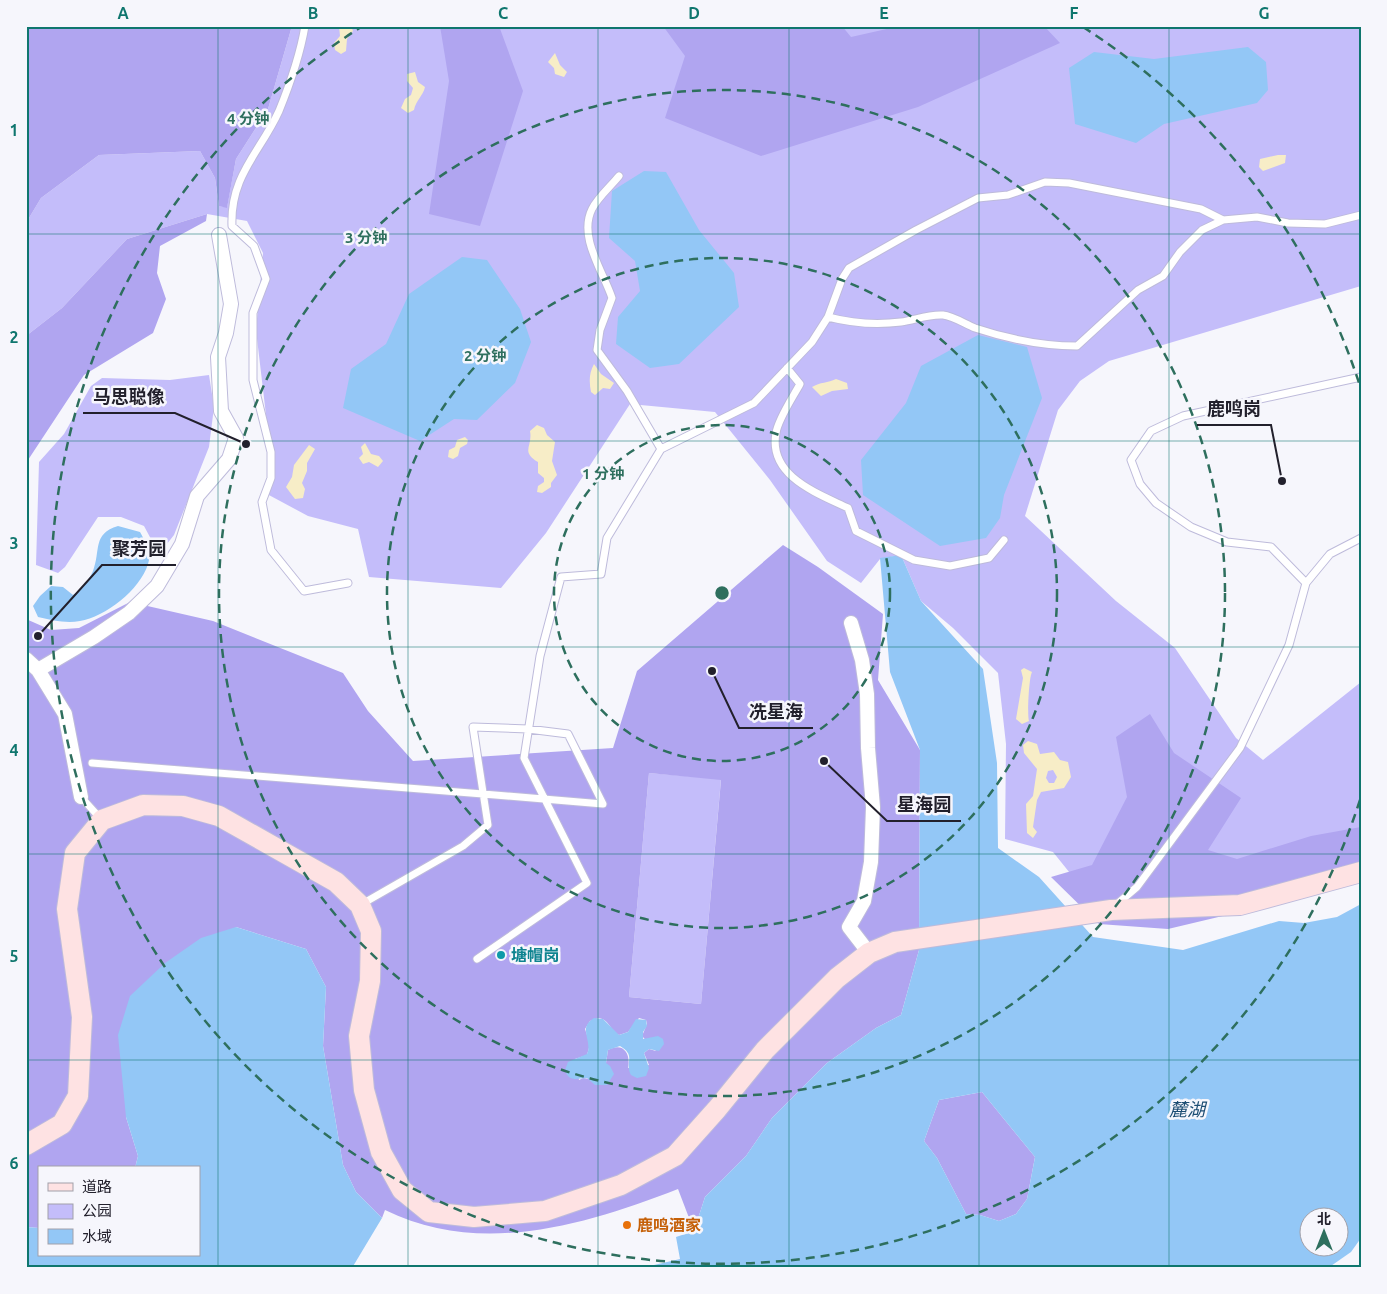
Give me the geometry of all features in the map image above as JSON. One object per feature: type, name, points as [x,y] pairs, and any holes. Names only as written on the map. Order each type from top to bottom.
[{"type":"street","points":[[38,670],[94,637],[129,613],[158,586],[182,544],[197,496],[229,459],[236,438],[221,411],[218,358],[226,333],[231,304],[219,235]]},
{"type":"street","points":[[851,623],[862,660],[867,694],[868,748],[873,807],[871,862],[864,901],[849,927],[869,953]]},
{"type":"street","points":[[26,659],[38,670],[65,714],[81,797]]},
{"type":"street","points":[[26,1145],[62,1124],[78,1096],[82,1017],[67,908],[76,853],[102,820],[144,805],[183,806],[220,816],[336,882],[360,905],[372,931],[370,980],[359,1036],[364,1090],[381,1152],[402,1190],[429,1212],[474,1217],[545,1211],[621,1186],[675,1156],[718,1109],[765,1050],[837,978],[869,953],[895,942],[1111,910],[1240,905],[1361,872]]},
{"type":"lane","points":[[305,26],[301,47],[278,111],[243,170],[231,207],[232,226],[254,246],[266,279],[253,313],[253,380],[271,452],[271,478],[262,502],[271,550],[304,591],[348,583]]},
{"type":"lane","points":[[619,176],[592,208],[586,225],[591,248],[612,298],[600,330],[598,350],[627,391],[661,449]]},
{"type":"lane","points":[[477,959],[587,883],[524,758],[540,656],[561,577],[601,574],[607,538],[661,449],[754,403],[812,342],[828,317],[842,279],[849,268],[978,198],[1008,196],[1046,182],[1069,183],[1201,209],[1222,220]]},
{"type":"lane","points":[[828,317],[844,321],[872,323],[901,322],[930,316],[945,316],[974,328],[1024,342],[1050,346],[1077,346],[1138,290],[1163,276],[1180,252],[1202,230],[1222,220],[1257,217],[1288,223],[1325,224],[1361,215]]},
{"type":"lane","points":[[787,368],[800,384],[776,432],[776,448],[780,466],[808,489],[848,508],[856,531],[914,560],[950,566],[989,558],[1004,540]]},
{"type":"lane","points":[[1306,583],[1271,547],[1228,542],[1191,527],[1156,503],[1140,484],[1131,460],[1152,431],[1183,416],[1361,377]]},
{"type":"lane","points":[[1111,910],[1137,887],[1240,748],[1289,645],[1306,583],[1330,554],[1361,538]]},
{"type":"lane","points":[[92,763],[483,794],[604,804],[568,734],[528,729],[473,727],[483,794],[488,825],[463,846],[360,905]]},
{"type":"lane","points":[[81,797],[102,820]]},
{"type":"green space","points":[[292,26],[1361,26],[1361,286],[1109,361],[1080,381],[1058,410],[1025,516],[1116,601],[1175,648],[1236,738],[1263,760],[1361,682],[1361,859],[1086,893],[1053,852],[1005,839],[1006,744],[998,673],[953,628],[921,601],[901,555],[880,559],[861,583],[827,561],[770,480],[715,412],[630,404],[546,533],[501,588],[369,577],[358,529],[308,516],[267,494],[268,432],[256,330],[263,253],[247,221],[207,214],[127,239],[62,308],[26,336],[26,223],[41,198],[99,155],[200,151],[215,178],[219,206],[227,207],[236,159],[268,109]]},
{"type":"green space","points":[[209,375],[214,407],[209,447],[174,535],[159,554],[144,526],[121,517],[98,517],[65,567],[58,573],[36,565],[39,462],[64,434],[91,386],[102,378],[170,380]]},
{"type":"green space","points":[[649,773],[721,779],[701,1004],[629,997]]},
{"type":"shaded area","points":[[26,26],[292,26],[268,109],[236,159],[227,208],[219,206],[215,178],[200,151],[99,155],[41,198],[26,223]]},
{"type":"shaded area","points":[[440,26],[499,26],[523,91],[480,226],[429,214],[449,81]]},
{"type":"shaded area","points":[[663,26],[842,26],[851,37],[900,26],[1044,26],[1060,43],[918,107],[761,156],[665,118],[685,56]]},
{"type":"shaded area","points":[[207,214],[206,221],[160,246],[157,273],[166,299],[153,333],[84,375],[28,460],[26,575],[26,336],[62,308],[127,239]]},
{"type":"shaded area","points":[[783,545],[818,567],[883,614],[878,680],[920,750],[919,950],[901,1015],[876,1028],[827,1063],[772,1118],[746,1156],[705,1197],[694,1231],[678,1189],[606,1214],[532,1231],[495,1234],[458,1232],[421,1224],[385,1210],[382,1218],[356,1192],[343,1165],[323,1046],[326,987],[306,949],[236,927],[126,1117],[138,1156],[136,1166],[38,1166],[38,1228],[26,1227],[26,619],[51,630],[79,628],[130,602],[213,621],[343,673],[368,711],[413,761],[613,748],[637,671]],"holes":[[[649,773],[721,780],[701,1004],[629,997]],[[599,1018],[603,1019],[619,1035],[628,1032],[639,1018],[646,1020],[647,1024],[642,1036],[656,1051],[649,1049],[644,1053],[649,1065],[628,1068],[629,1063],[625,1050],[618,1047],[613,1048],[608,1050],[606,1063],[590,1079],[583,1078],[579,1080],[575,1059],[587,1055],[590,1044],[585,1029],[590,1021]]]},
{"type":"shaded area","points":[[1150,714],[1174,753],[1241,798],[1208,850],[1237,859],[1311,836],[1361,827],[1361,879],[1315,894],[1168,929],[1099,924],[1051,877],[1092,865],[1127,797],[1116,737]]},
{"type":"shaded area","points":[[982,1092],[1035,1157],[1027,1199],[1016,1214],[999,1221],[980,1215],[966,1214],[937,1158],[924,1141],[939,1100]]},
{"type":"sand","points":[[339,26],[351,26],[353,31],[347,39],[346,51],[341,54],[335,50],[334,43],[340,36]]},
{"type":"sand","points":[[555,53],[560,65],[567,72],[564,77],[555,74],[554,68],[548,62]]},
{"type":"sand","points":[[415,72],[418,82],[425,87],[414,110],[408,113],[401,108],[405,99],[411,95],[413,88],[407,81],[407,74]]},
{"type":"sand","points":[[1286,155],[1285,163],[1263,171],[1259,167],[1260,159]]},
{"type":"sand","points":[[594,364],[601,374],[614,383],[610,389],[603,388],[595,395],[591,392],[590,381]]},
{"type":"sand","points":[[836,379],[847,383],[848,389],[832,391],[821,396],[812,387],[818,384]]},
{"type":"sand","points":[[537,425],[544,428],[547,435],[555,442],[552,461],[557,475],[551,483],[551,487],[542,493],[537,492],[538,486],[544,482],[544,478],[538,473],[538,462],[528,452],[530,431]]},
{"type":"sand","points":[[465,437],[468,440],[467,444],[460,448],[458,456],[453,459],[448,457],[449,450],[455,447],[457,440]]},
{"type":"sand","points":[[365,443],[371,454],[379,456],[383,461],[378,467],[369,462],[363,464],[359,458],[363,454],[361,447]]},
{"type":"sand","points":[[309,445],[315,449],[307,463],[307,471],[302,483],[305,489],[303,498],[295,499],[286,487],[292,477],[294,465]]},
{"type":"sand","points":[[1024,668],[1032,672],[1028,712],[1029,721],[1022,724],[1016,719],[1023,678],[1021,670]]},
{"type":"sand","points":[[1028,741],[1037,744],[1040,754],[1054,752],[1060,760],[1068,762],[1071,777],[1064,788],[1041,792],[1037,800],[1033,827],[1037,832],[1033,838],[1027,833],[1026,804],[1033,796],[1037,769],[1024,753],[1023,745]],"holes":[[[1053,770],[1057,777],[1054,783],[1049,783],[1046,778],[1048,771]]]},
{"type":"water","points":[[1248,47],[1266,62],[1268,90],[1257,103],[1164,124],[1136,143],[1075,124],[1069,68],[1094,52],[1154,59]]},
{"type":"water","points":[[644,171],[666,172],[699,230],[734,273],[739,307],[679,364],[650,368],[616,344],[618,317],[640,291],[635,261],[609,238],[612,191]]},
{"type":"water","points":[[462,257],[487,260],[520,309],[531,342],[515,383],[477,420],[454,419],[420,441],[343,408],[351,369],[386,344],[409,294]]},
{"type":"water","points":[[978,335],[1027,347],[1042,398],[1004,495],[1000,518],[986,538],[940,546],[863,495],[861,460],[906,403],[921,366]]},
{"type":"water","points":[[118,526],[140,532],[149,551],[148,564],[138,583],[120,601],[90,618],[70,622],[38,617],[33,606],[51,586],[63,587],[73,595],[79,590],[93,571],[99,544],[104,533]]},
{"type":"water","name":"麓湖","points":[[901,555],[921,601],[983,669],[997,763],[998,848],[1039,877],[1093,937],[1183,950],[1279,921],[1304,923],[1337,917],[1361,904],[1361,1238],[1351,1252],[1350,1206],[1300,1206],[1300,1256],[1345,1256],[1328,1268],[641,1268],[680,1259],[676,1237],[694,1231],[705,1197],[746,1156],[772,1118],[827,1063],[876,1028],[901,1015],[919,950],[920,750],[890,672],[880,558]],"holes":[[[982,1092],[1035,1157],[1027,1199],[1016,1214],[999,1221],[980,1215],[966,1214],[937,1158],[924,1141],[939,1100]]]},
{"type":"water","points":[[236,927],[306,949],[326,987],[323,1046],[343,1165],[356,1192],[382,1218],[352,1268],[26,1268],[26,1227],[38,1228],[38,1256],[200,1256],[200,1166],[136,1166],[138,1156],[126,1117],[118,1035],[130,996],[165,963],[201,938]]},
{"type":"water","points":[[594,1018],[603,1019],[619,1035],[628,1032],[636,1019],[646,1020],[647,1026],[643,1032],[643,1039],[658,1036],[663,1039],[664,1044],[659,1051],[649,1049],[644,1053],[649,1068],[646,1076],[637,1078],[631,1075],[628,1053],[620,1046],[608,1050],[606,1063],[614,1074],[607,1085],[595,1085],[587,1078],[574,1079],[569,1077],[565,1070],[568,1062],[587,1054],[586,1030],[589,1022]]},
{"type":"place","name":"马思聪像","points":[[246,444]]},
{"type":"place","name":"鹿鸣岗","points":[[1282,481]]},
{"type":"place","name":"聚芳园","points":[[38,636]]},
{"type":"place","name":"冼星海","points":[[712,671]]},
{"type":"place","name":"星海园","points":[[824,761]]},
{"type":"place","name":"塘帽岗","points":[[501,955]]},
{"type":"place","name":"鹿鸣酒家","points":[[627,1225]]}]
